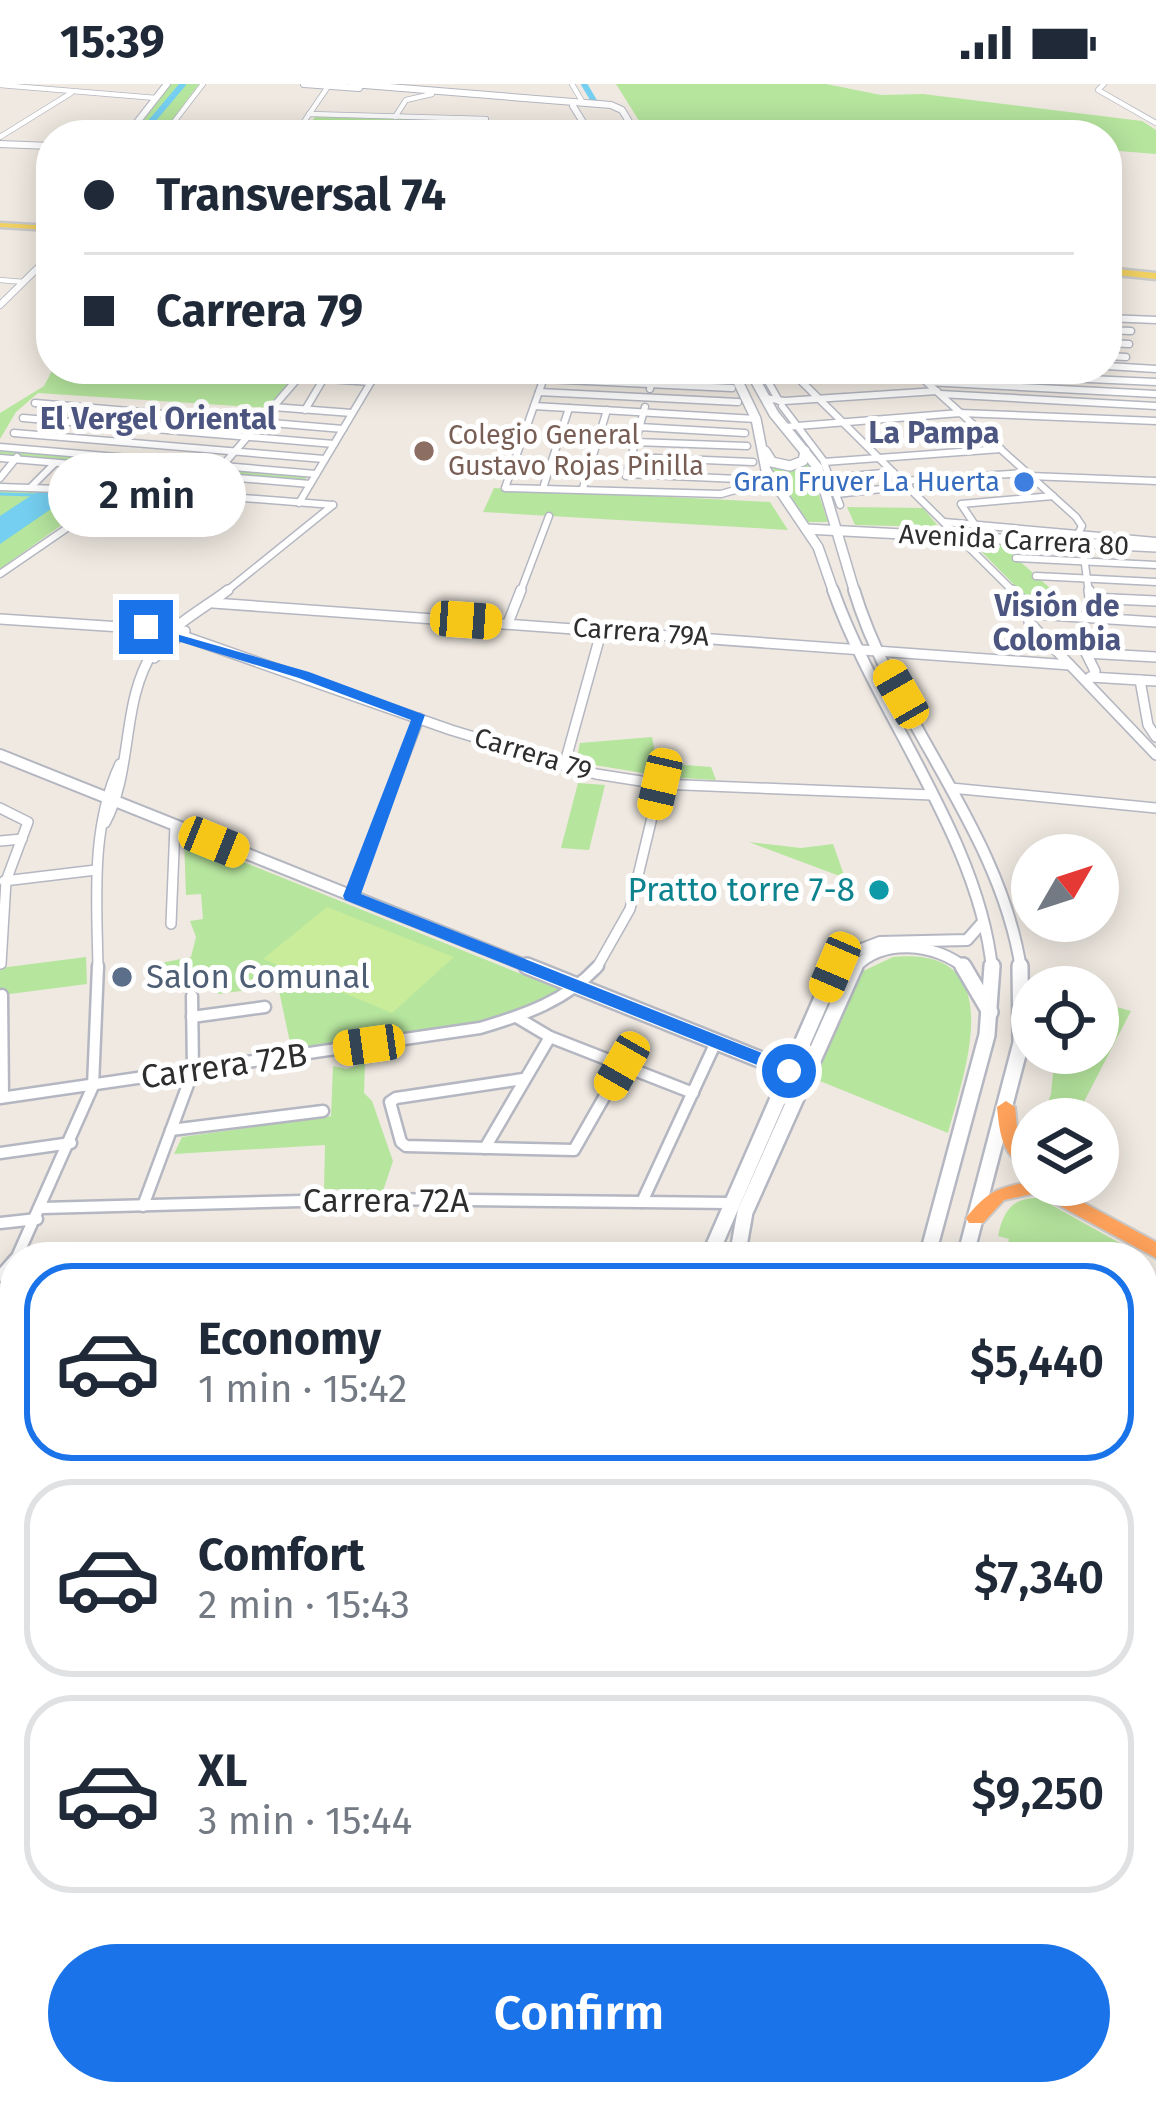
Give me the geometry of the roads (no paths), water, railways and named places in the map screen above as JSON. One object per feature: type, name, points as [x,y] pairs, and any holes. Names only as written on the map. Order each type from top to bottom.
[{"type":"highway","points":[[1006,1107],[1011,1141]]},
{"type":"highway","points":[[976,1218],[998,1196],[1023,1186],[1038,1186],[1140,1242]]},
{"type":"highway","points":[[1104,1206],[1156,1235]]},
{"type":"main road","points":[[139,120],[167,84]]},
{"type":"main road","points":[[304,84],[573,106],[583,103]]},
{"type":"main road","points":[[352,84],[616,106],[626,120]]},
{"type":"main road","points":[[573,106],[582,120]]},
{"type":"main road","points":[[0,140],[36,143]]},
{"type":"main road","points":[[0,223],[36,223]]},
{"type":"main road","points":[[0,223],[36,223]]},
{"type":"main road","points":[[0,305],[36,270]]},
{"type":"main road","points":[[1122,274],[1156,280]]},
{"type":"main road","points":[[1122,280],[1156,280]]},
{"type":"main road","points":[[733,384],[772,462],[801,463],[805,451]]},
{"type":"main road","points":[[757,384],[820,473],[858,610],[1000,886],[1021,961],[1022,1043],[969,1242]]},
{"type":"main road","points":[[763,447],[771,480],[824,561],[854,648],[970,877],[992,960],[991,1014],[931,1242]]},
{"type":"main road","name":"Avenida Carrera 80","points":[[806,529],[1081,537],[1156,544]]},
{"type":"main road","name":"Avenida Carrera 80","points":[[841,547],[873,532]]},
{"type":"main road","points":[[0,755],[789,1071]]},
{"type":"main road","points":[[716,1242],[843,958],[863,945],[892,939],[958,942],[976,936],[983,922]]},
{"type":"main road","points":[[737,1242],[745,1212],[856,964],[874,953],[898,948],[939,954],[972,976],[991,1014]]},
{"type":"street","points":[[174,120],[203,84]]},
{"type":"street","points":[[572,84],[583,103]]},
{"type":"street","points":[[1104,84],[1098,90],[1156,123]]},
{"type":"street","points":[[0,86],[156,98]]},
{"type":"street","points":[[305,120],[327,88]]},
{"type":"street","points":[[395,88],[406,100]]},
{"type":"street","points":[[0,140],[74,92]]},
{"type":"street","points":[[395,117],[406,100],[432,94]]},
{"type":"street","points":[[309,115],[487,119],[494,103]]},
{"type":"street","points":[[0,280],[24,282]]},
{"type":"street","points":[[1122,318],[1156,320]]},
{"type":"street","points":[[1122,331],[1131,331]]},
{"type":"street","points":[[1122,344],[1129,344]]},
{"type":"street","points":[[1122,357],[1126,357]]},
{"type":"street","points":[[1122,367],[1156,369]]},
{"type":"street","points":[[1122,381],[1156,382]]},
{"type":"street","points":[[198,494],[292,384]]},
{"type":"street","points":[[305,410],[320,384]]},
{"type":"street","points":[[298,503],[370,384]]},
{"type":"street","points":[[542,384],[505,488],[730,493],[762,480]]},
{"type":"street","points":[[622,491],[651,384],[731,388]]},
{"type":"street","points":[[730,384],[748,417],[747,446],[762,480]]},
{"type":"street","points":[[769,384],[789,426],[824,463],[840,506]]},
{"type":"street","points":[[804,384],[1034,614],[1156,622]]},
{"type":"street","points":[[929,384],[1082,524],[1090,598],[1156,601]]},
{"type":"street","points":[[963,384],[1156,394]]},
{"type":"street","points":[[1018,384],[1020,415]]},
{"type":"street","points":[[1093,384],[1101,418]]},
{"type":"street","points":[[539,392],[738,402]]},
{"type":"street","points":[[765,398],[780,403],[938,393],[1156,406]]},
{"type":"street","points":[[35,403],[343,429]]},
{"type":"street","points":[[534,406],[748,417]]},
{"type":"street","points":[[273,407],[352,413]]},
{"type":"street","points":[[544,485],[569,408]]},
{"type":"street","points":[[583,488],[607,410]]},
{"type":"street","points":[[70,489],[146,412]]},
{"type":"street","points":[[789,426],[960,413],[1156,421]]},
{"type":"street","points":[[23,418],[334,444]]},
{"type":"street","points":[[639,427],[746,433]]},
{"type":"street","points":[[14,433],[325,460]]},
{"type":"street","points":[[635,442],[747,446]]},
{"type":"street","points":[[0,447],[316,475]]},
{"type":"street","points":[[23,449],[0,482],[30,488],[332,505],[212,603],[149,662],[134,700],[96,870],[98,1047],[93,1086],[27,1240]]},
{"type":"street","points":[[824,463],[1001,449]]},
{"type":"street","points":[[631,457],[753,462]]},
{"type":"street","points":[[0,458],[310,484]]},
{"type":"street","points":[[30,488],[56,463]]},
{"type":"street","points":[[107,490],[125,469]]},
{"type":"street","points":[[831,478],[893,472]]},
{"type":"street","points":[[627,474],[762,480]]},
{"type":"street","points":[[837,494],[905,483],[1028,474],[1156,482]]},
{"type":"street","points":[[0,574],[121,491]]},
{"type":"street","points":[[975,524],[961,504],[1053,496]]},
{"type":"street","points":[[508,622],[549,516]]},
{"type":"street","points":[[944,522],[1081,537]]},
{"type":"street","points":[[1016,558],[1156,565]]},
{"type":"street","points":[[1036,576],[1156,583]]},
{"type":"street","name":"Carrera 79A","points":[[212,603],[1070,665]]},
{"type":"street","points":[[1034,614],[1029,622],[1156,754]]},
{"type":"street","name":"Carrera 79","points":[[0,619],[126,627],[174,636],[564,766],[660,784],[932,795]]},
{"type":"street","points":[[564,766],[602,629]]},
{"type":"street","points":[[1093,677],[1086,653],[1156,657]]},
{"type":"street","points":[[1081,676],[1156,681]]},
{"type":"street","points":[[1140,680],[1156,737]]},
{"type":"street","points":[[1144,702],[1156,703]]},
{"type":"street","points":[[351,896],[419,718]]},
{"type":"street","points":[[1129,728],[1152,725]]},
{"type":"street","points":[[579,987],[625,928],[660,784]]},
{"type":"street","points":[[954,794],[1156,808]]},
{"type":"street","points":[[0,808],[28,820],[3,881],[2,964]]},
{"type":"street","points":[[171,924],[175,826]]},
{"type":"street","points":[[0,841],[22,838]]},
{"type":"street","points":[[3,881],[96,870]]},
{"type":"street","name":"Carrera 72B","points":[[2,1098],[480,1028],[518,1018],[579,987]]},
{"type":"street","points":[[2,995],[2,1098]]},
{"type":"street","points":[[143,1206],[193,1071],[192,996]]},
{"type":"street","points":[[192,1017],[265,1006]]},
{"type":"street","points":[[518,1018],[550,1037],[693,1093]]},
{"type":"street","points":[[485,1148],[550,1037]]},
{"type":"street","points":[[642,1202],[716,1042]]},
{"type":"street","points":[[523,1079],[391,1102],[406,1146],[574,1150],[622,1066]]},
{"type":"street","points":[[171,1130],[323,1111]]},
{"type":"street","points":[[0,1153],[71,1144]]},
{"type":"street","name":"Carrera 72A","points":[[0,1223],[39,1214],[143,1206],[378,1199],[730,1203]]},
{"type":"water","points":[[38,491],[88,496],[85,506],[51,509],[0,544],[0,516]]},
{"type":"waterway","points":[[153,120],[183,84]]},
{"type":"waterway","points":[[584,84],[594,101]]},
{"type":"waterway","points":[[0,494],[34,495]]},
{"type":"place","name":"Colegio General Gustavo Rojas Pinilla","points":[[424,451]]},
{"type":"place","name":"Gran Fruver La Huerta","points":[[1024,482]]},
{"type":"place","name":"Pratto torre 7-8","points":[[879,890]]},
{"type":"place","name":"Salon Comunal","points":[[122,977]]},
{"type":"district","name":"El Vergel Oriental","points":[[158,419]]},
{"type":"district","name":"La Pampa","points":[[934,433]]},
{"type":"district","name":"Visión de Colombia","points":[[1057,623]]}]
